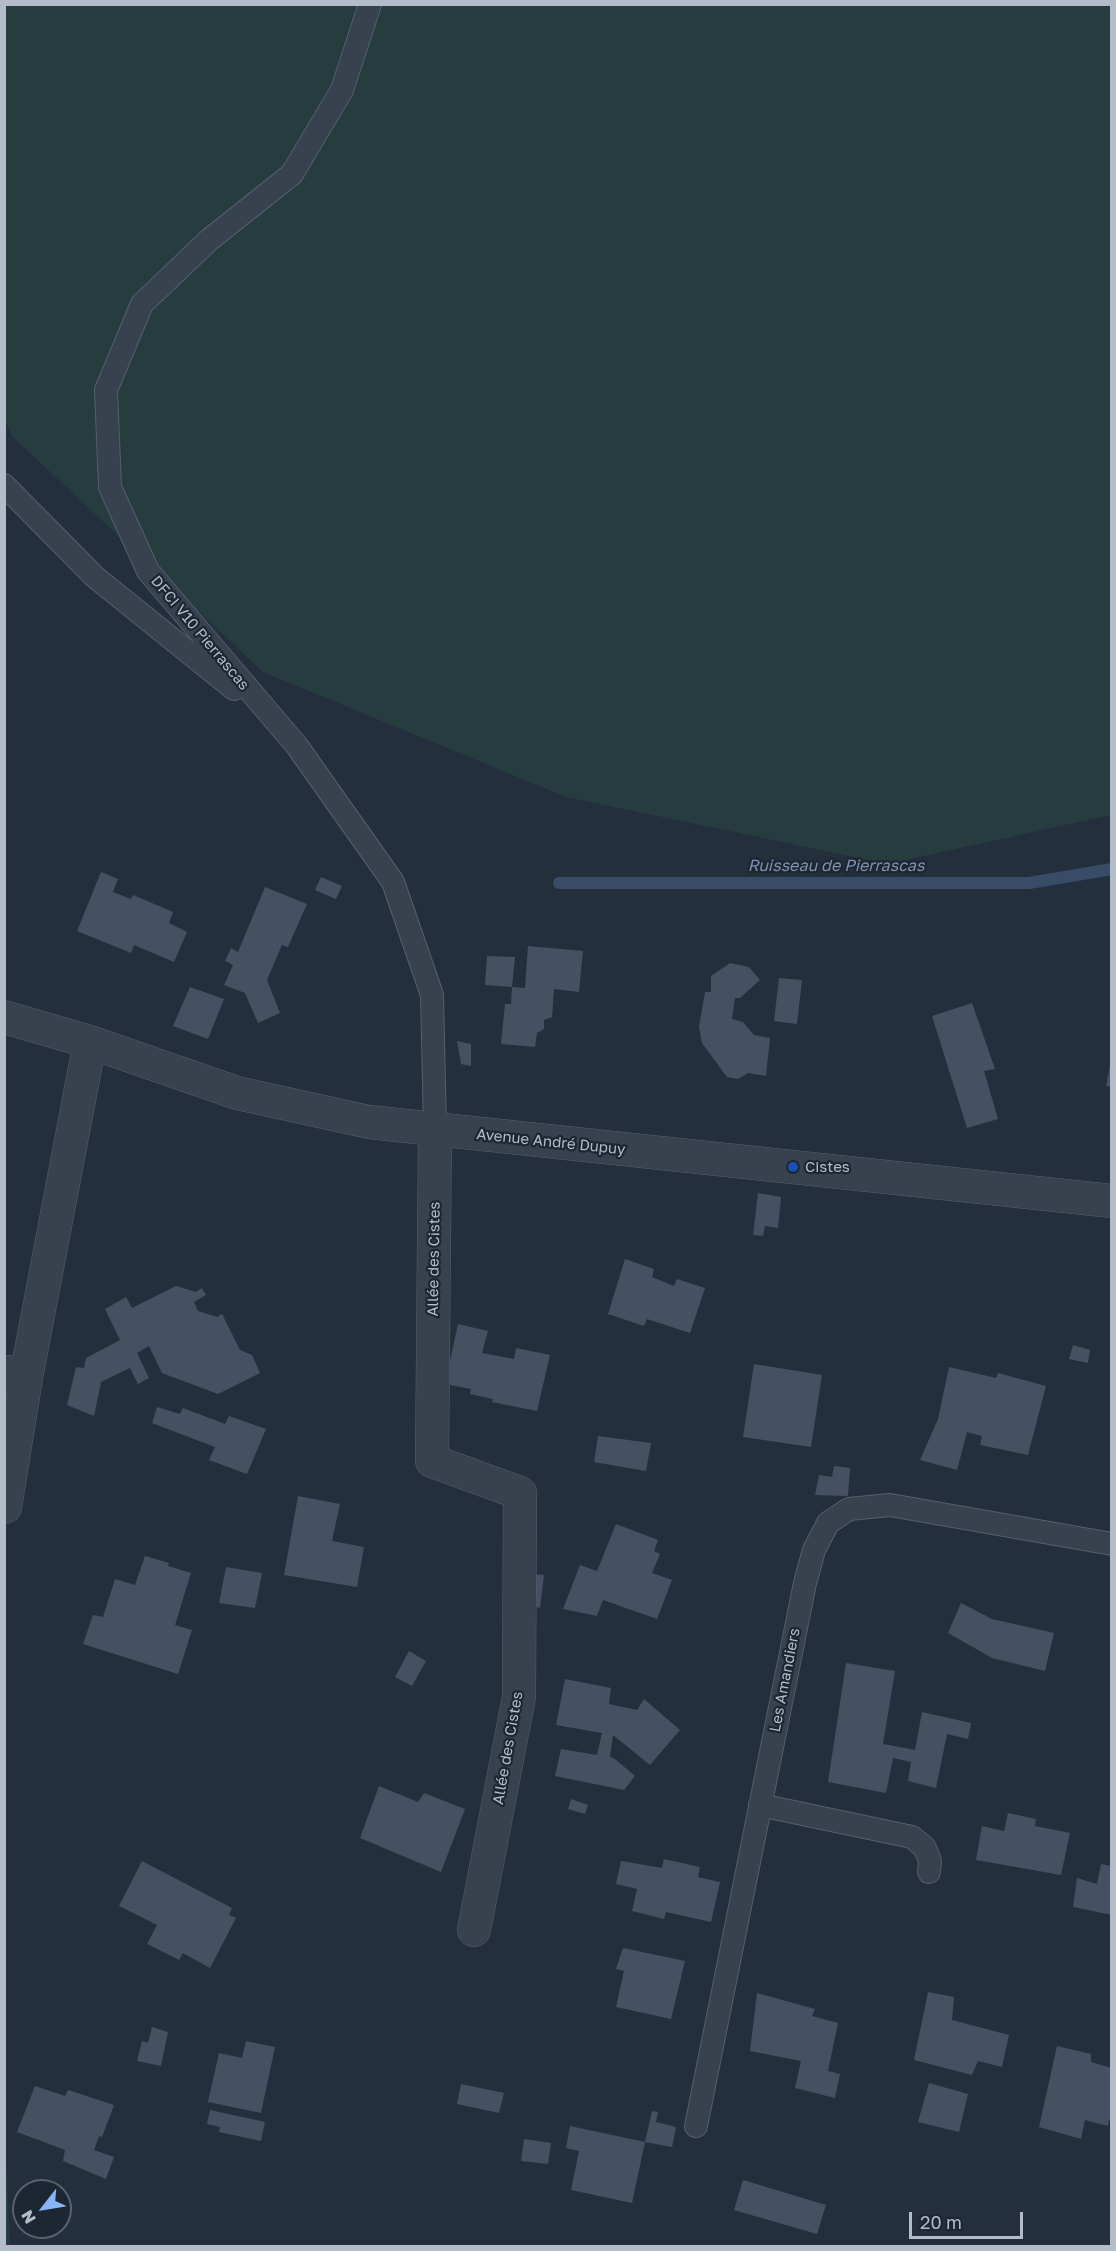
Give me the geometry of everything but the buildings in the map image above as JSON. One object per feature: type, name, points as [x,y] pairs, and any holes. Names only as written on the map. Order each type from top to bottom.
[{"type":"street","name":"Avenue André Dupuy","points":[[4,1017],[90,1042],[237,1093],[369,1122],[1112,1201]]},
{"type":"street","points":[[5,1507],[16,1372],[90,1042]]},
{"type":"street","name":"Allée des Cistes","points":[[435,1130],[432,1461],[520,1493],[519,1697],[474,1930]]},
{"type":"lane","name":"DFCI V10 Pierrascas","points":[[370,4],[342,90],[292,174],[209,240],[142,304],[106,390],[110,487],[148,571],[297,746],[393,882],[432,995],[435,1130]]},
{"type":"lane","points":[[4,485],[95,577],[276,723]]},
{"type":"lane","name":"Les Amandiers","points":[[696,2126],[805,1583],[814,1550],[828,1523],[849,1509],[890,1505],[1112,1544]]},
{"type":"lane","points":[[760,1806],[912,1837],[925,1848],[930,1861],[929,1872]]},
{"type":"green space","points":[[4,5],[1111,5],[1111,815],[888,864],[566,797],[263,672],[13,437],[5,421]]},
{"type":"green space","points":[[4,2164],[7,2175],[10,2246],[5,2246]]},
{"type":"waterway","name":"Ruisseau de Pierrascas","points":[[559,883],[1029,883],[1112,869]]},
{"type":"place","name":"Cistes","points":[[793,1167]]}]
